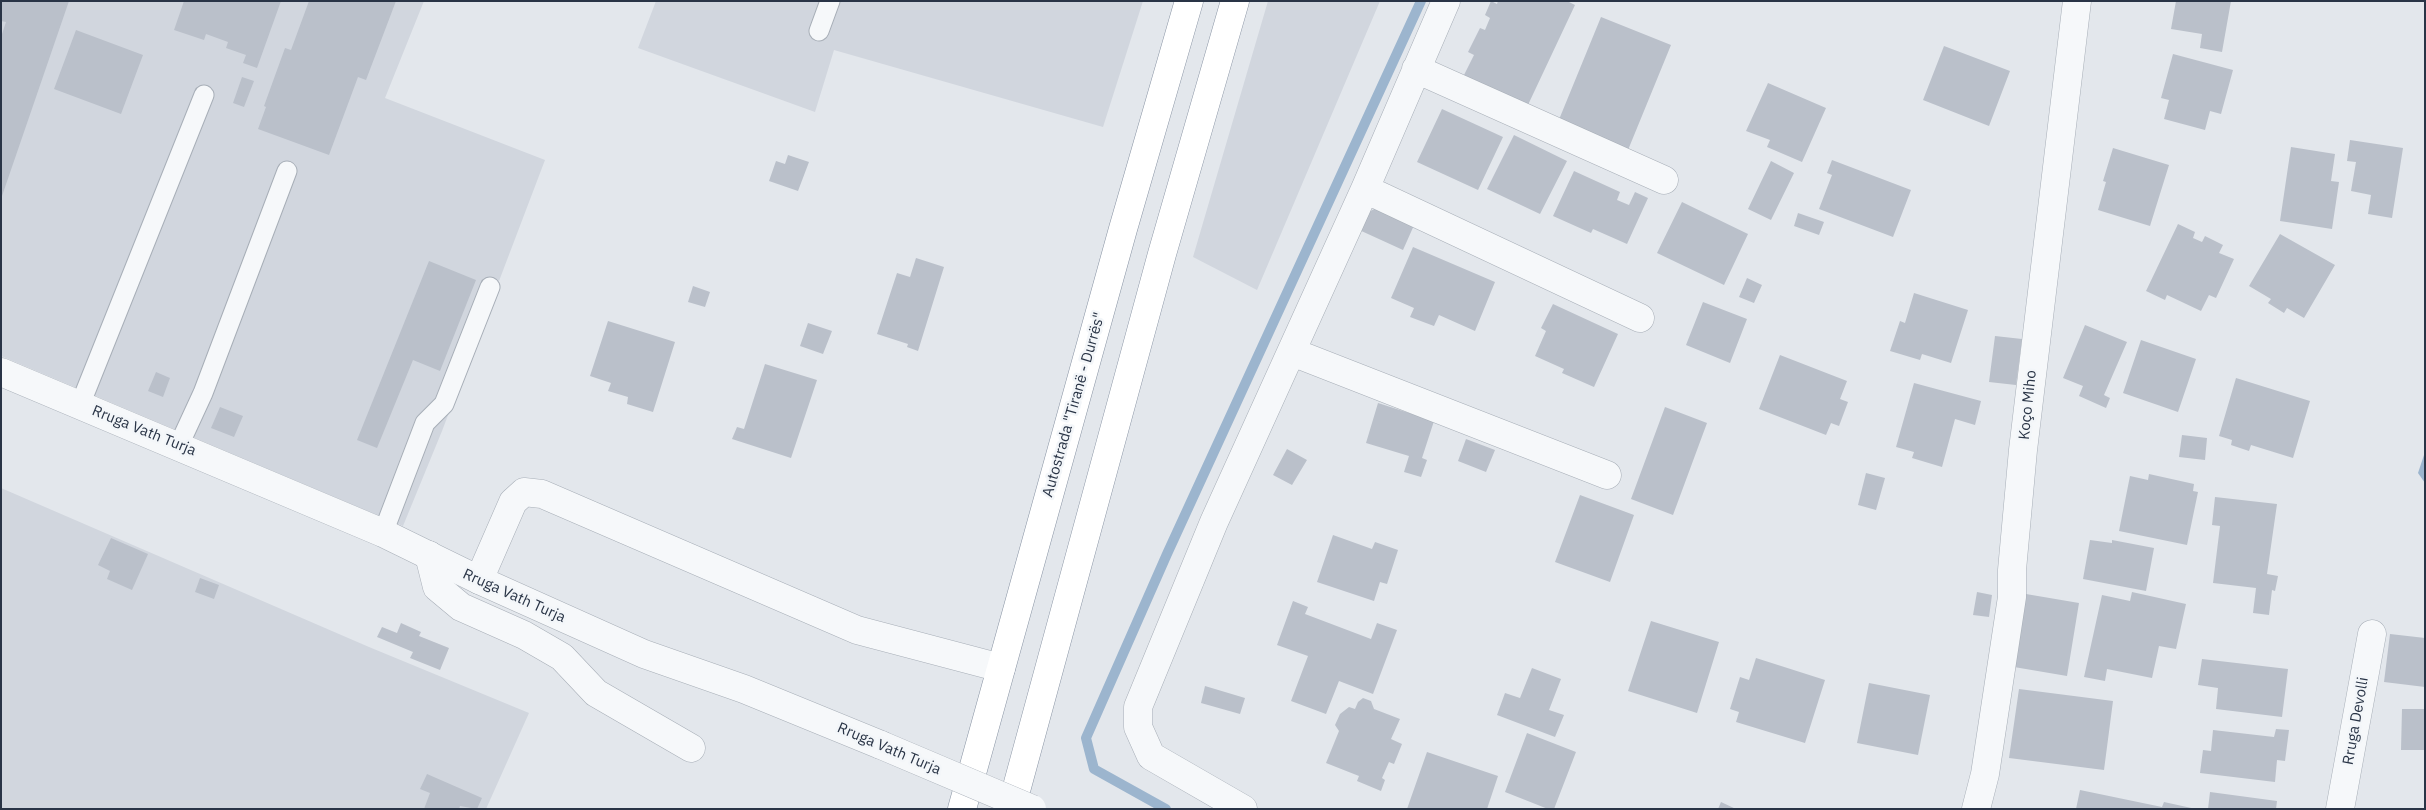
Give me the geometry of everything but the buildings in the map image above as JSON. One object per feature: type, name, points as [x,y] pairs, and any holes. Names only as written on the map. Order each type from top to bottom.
[{"type":"highway","name":"Autostrada \"Tiranë - Durrës\"","points":[[962,809],[1123,229],[1189,1]]},
{"type":"highway","points":[[1011,809],[1162,254],[1235,1]]},
{"type":"street","points":[[1243,809],[1152,756],[1138,727],[1138,707],[1214,522],[1365,189],[1446,1]]},
{"type":"street","name":"Koço Miho","points":[[1976,809],[1985,774],[2012,597],[2012,570],[2023,450],[2077,1]]},
{"type":"street","points":[[1416,69],[1664,180]]},
{"type":"street","points":[[1365,189],[1640,318]]},
{"type":"street","points":[[1292,352],[1606,475]]},
{"type":"street","name":"Rruga Vath Turja","points":[[1,372],[179,445],[383,533],[480,580],[644,654],[744,689],[1032,809]]},
{"type":"street","points":[[480,580],[513,502],[524,492],[542,494],[851,628],[1001,668]]},
{"type":"street","points":[[429,555],[437,587],[461,607],[524,635],[562,657],[596,693],[691,748]]},
{"type":"street","name":"Rruga Devolli","points":[[2340,809],[2372,634]]},
{"type":"lane","points":[[819,31],[830,1]]},
{"type":"lane","points":[[80,405],[204,95]]},
{"type":"lane","points":[[179,445],[203,393],[287,170]]},
{"type":"lane","points":[[383,533],[425,423],[444,404],[490,287]]},
{"type":"shaded area","points":[[1,1],[424,1],[385,98],[545,160],[442,431],[403,526],[1,356]]},
{"type":"shaded area","points":[[656,1],[1143,1],[1103,127],[834,50],[815,112],[638,48]]},
{"type":"shaded area","points":[[1268,1],[1380,1],[1257,290],[1193,257]]},
{"type":"shaded area","points":[[1,488],[369,647],[529,713],[486,809],[1,809]]},
{"type":"water","points":[[2425,452],[2425,483],[2418,473]]},
{"type":"waterway","points":[[1166,809],[1094,769],[1086,738],[1167,554],[1421,1]]}]
